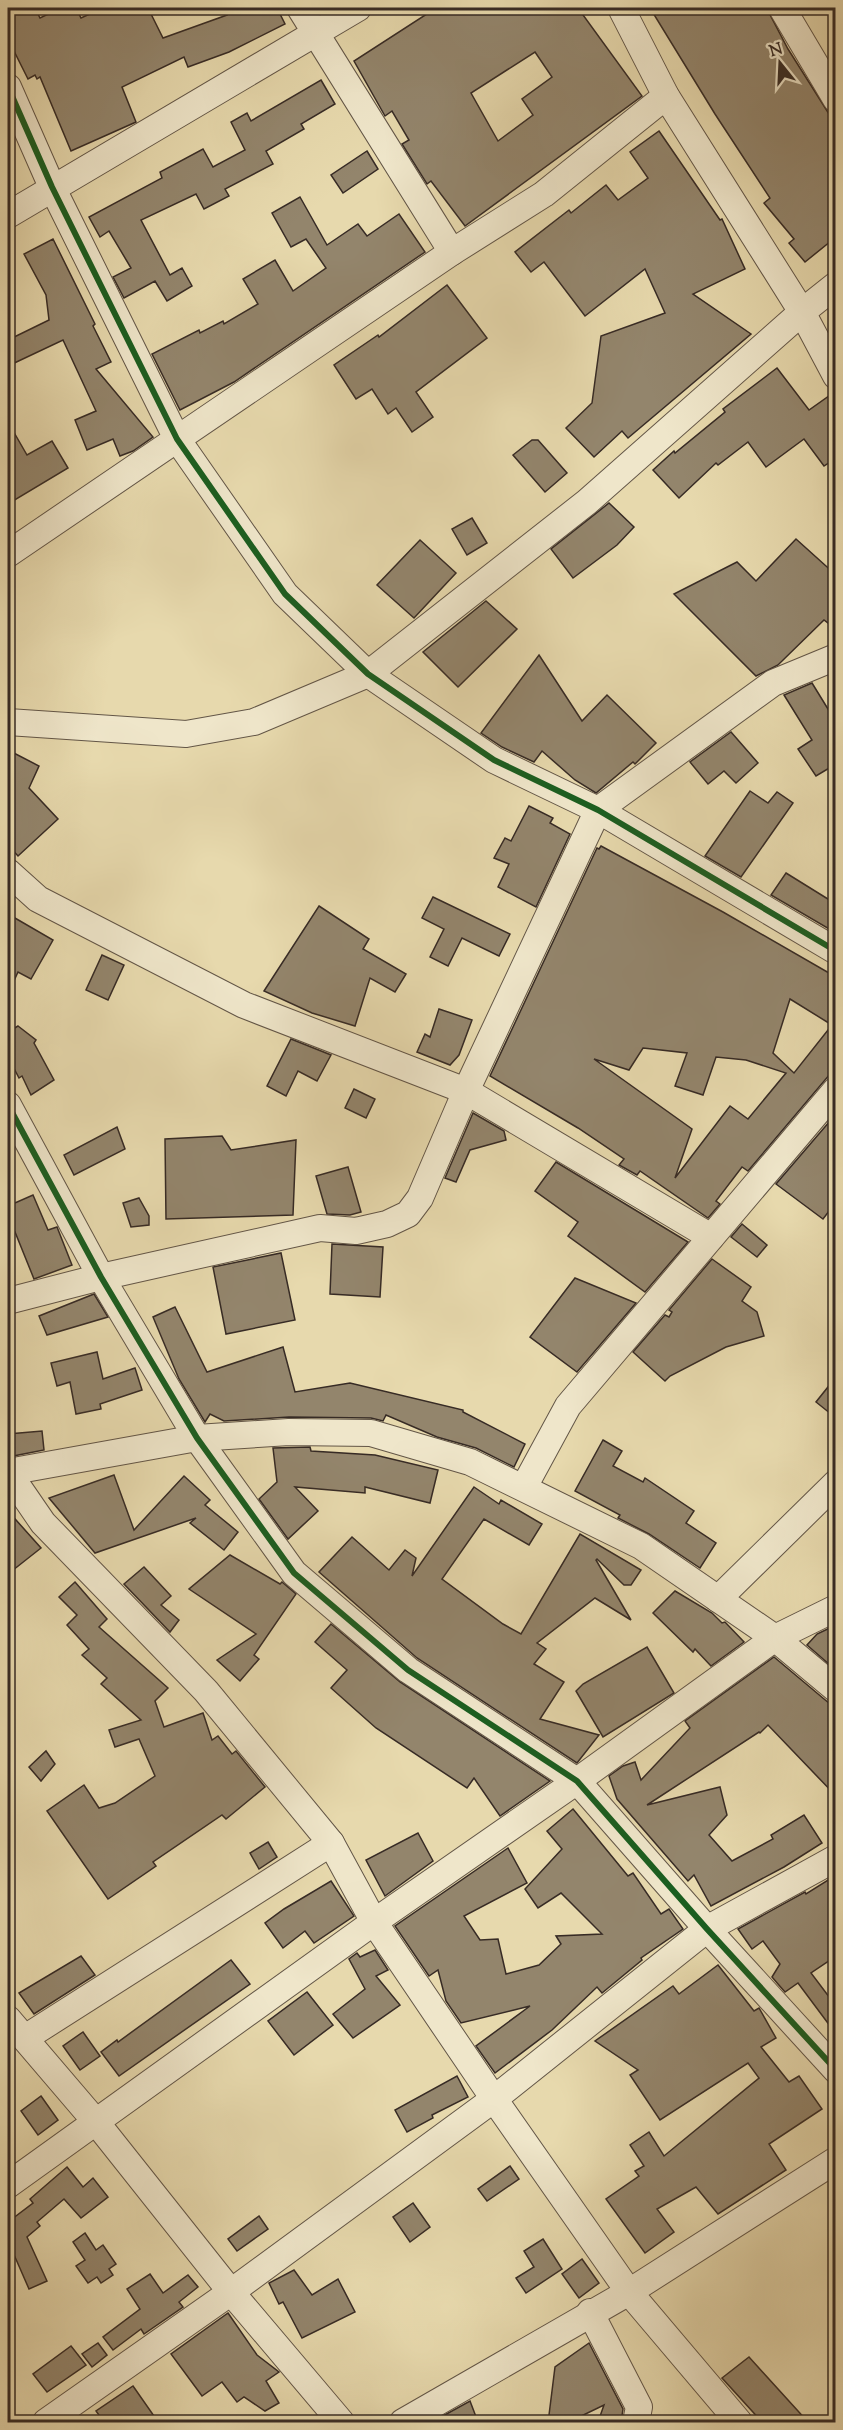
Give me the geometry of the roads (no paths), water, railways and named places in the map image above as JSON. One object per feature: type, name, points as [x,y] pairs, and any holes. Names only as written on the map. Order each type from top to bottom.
[{"type":"street","points":[[300,8],[452,252]]},
{"type":"street","points":[[8,215],[358,8]]},
{"type":"street","points":[[621,8],[666,96],[802,312],[836,376]]},
{"type":"street","points":[[782,8],[836,99]]},
{"type":"street","points":[[8,87],[52,187],[177,439],[285,594],[368,674],[494,760],[598,810],[836,951]]},
{"type":"street","points":[[8,554],[452,252],[544,194],[666,96]]},
{"type":"street","points":[[8,722],[186,734],[254,722],[368,674],[587,502],[802,312],[836,285]]},
{"type":"street","points":[[8,1301],[101,1277],[320,1228],[356,1231],[387,1224],[408,1214],[420,1198],[466,1091],[598,810],[773,683],[836,657]]},
{"type":"street","points":[[8,872],[38,899],[244,1005],[466,1091],[711,1237]]},
{"type":"street","points":[[524,1487],[568,1406],[836,1090]]},
{"type":"street","points":[[8,1105],[101,1277],[197,1438],[294,1573],[408,1670],[578,1781],[707,1929],[836,2070]]},
{"type":"street","points":[[739,2422],[629,2292],[374,1922],[331,1843],[206,1691],[43,1523],[8,1472],[197,1438],[289,1432],[371,1433],[470,1462],[641,1546],[775,1638],[836,1689]]},
{"type":"street","points":[[718,1599],[836,1483]]},
{"type":"street","points":[[8,2186],[374,1922],[578,1781],[775,1638],[836,1608]]},
{"type":"street","points":[[25,2038],[331,1843]]},
{"type":"street","points":[[46,2422],[231,2292],[494,2099],[707,1929],[836,1858]]},
{"type":"street","points":[[8,2019],[96,2122],[231,2292],[341,2422]]},
{"type":"street","points":[[403,2422],[590,2312],[629,2292],[836,2160]]},
{"type":"street","points":[[590,2312],[639,2407],[636,2422]]}]
